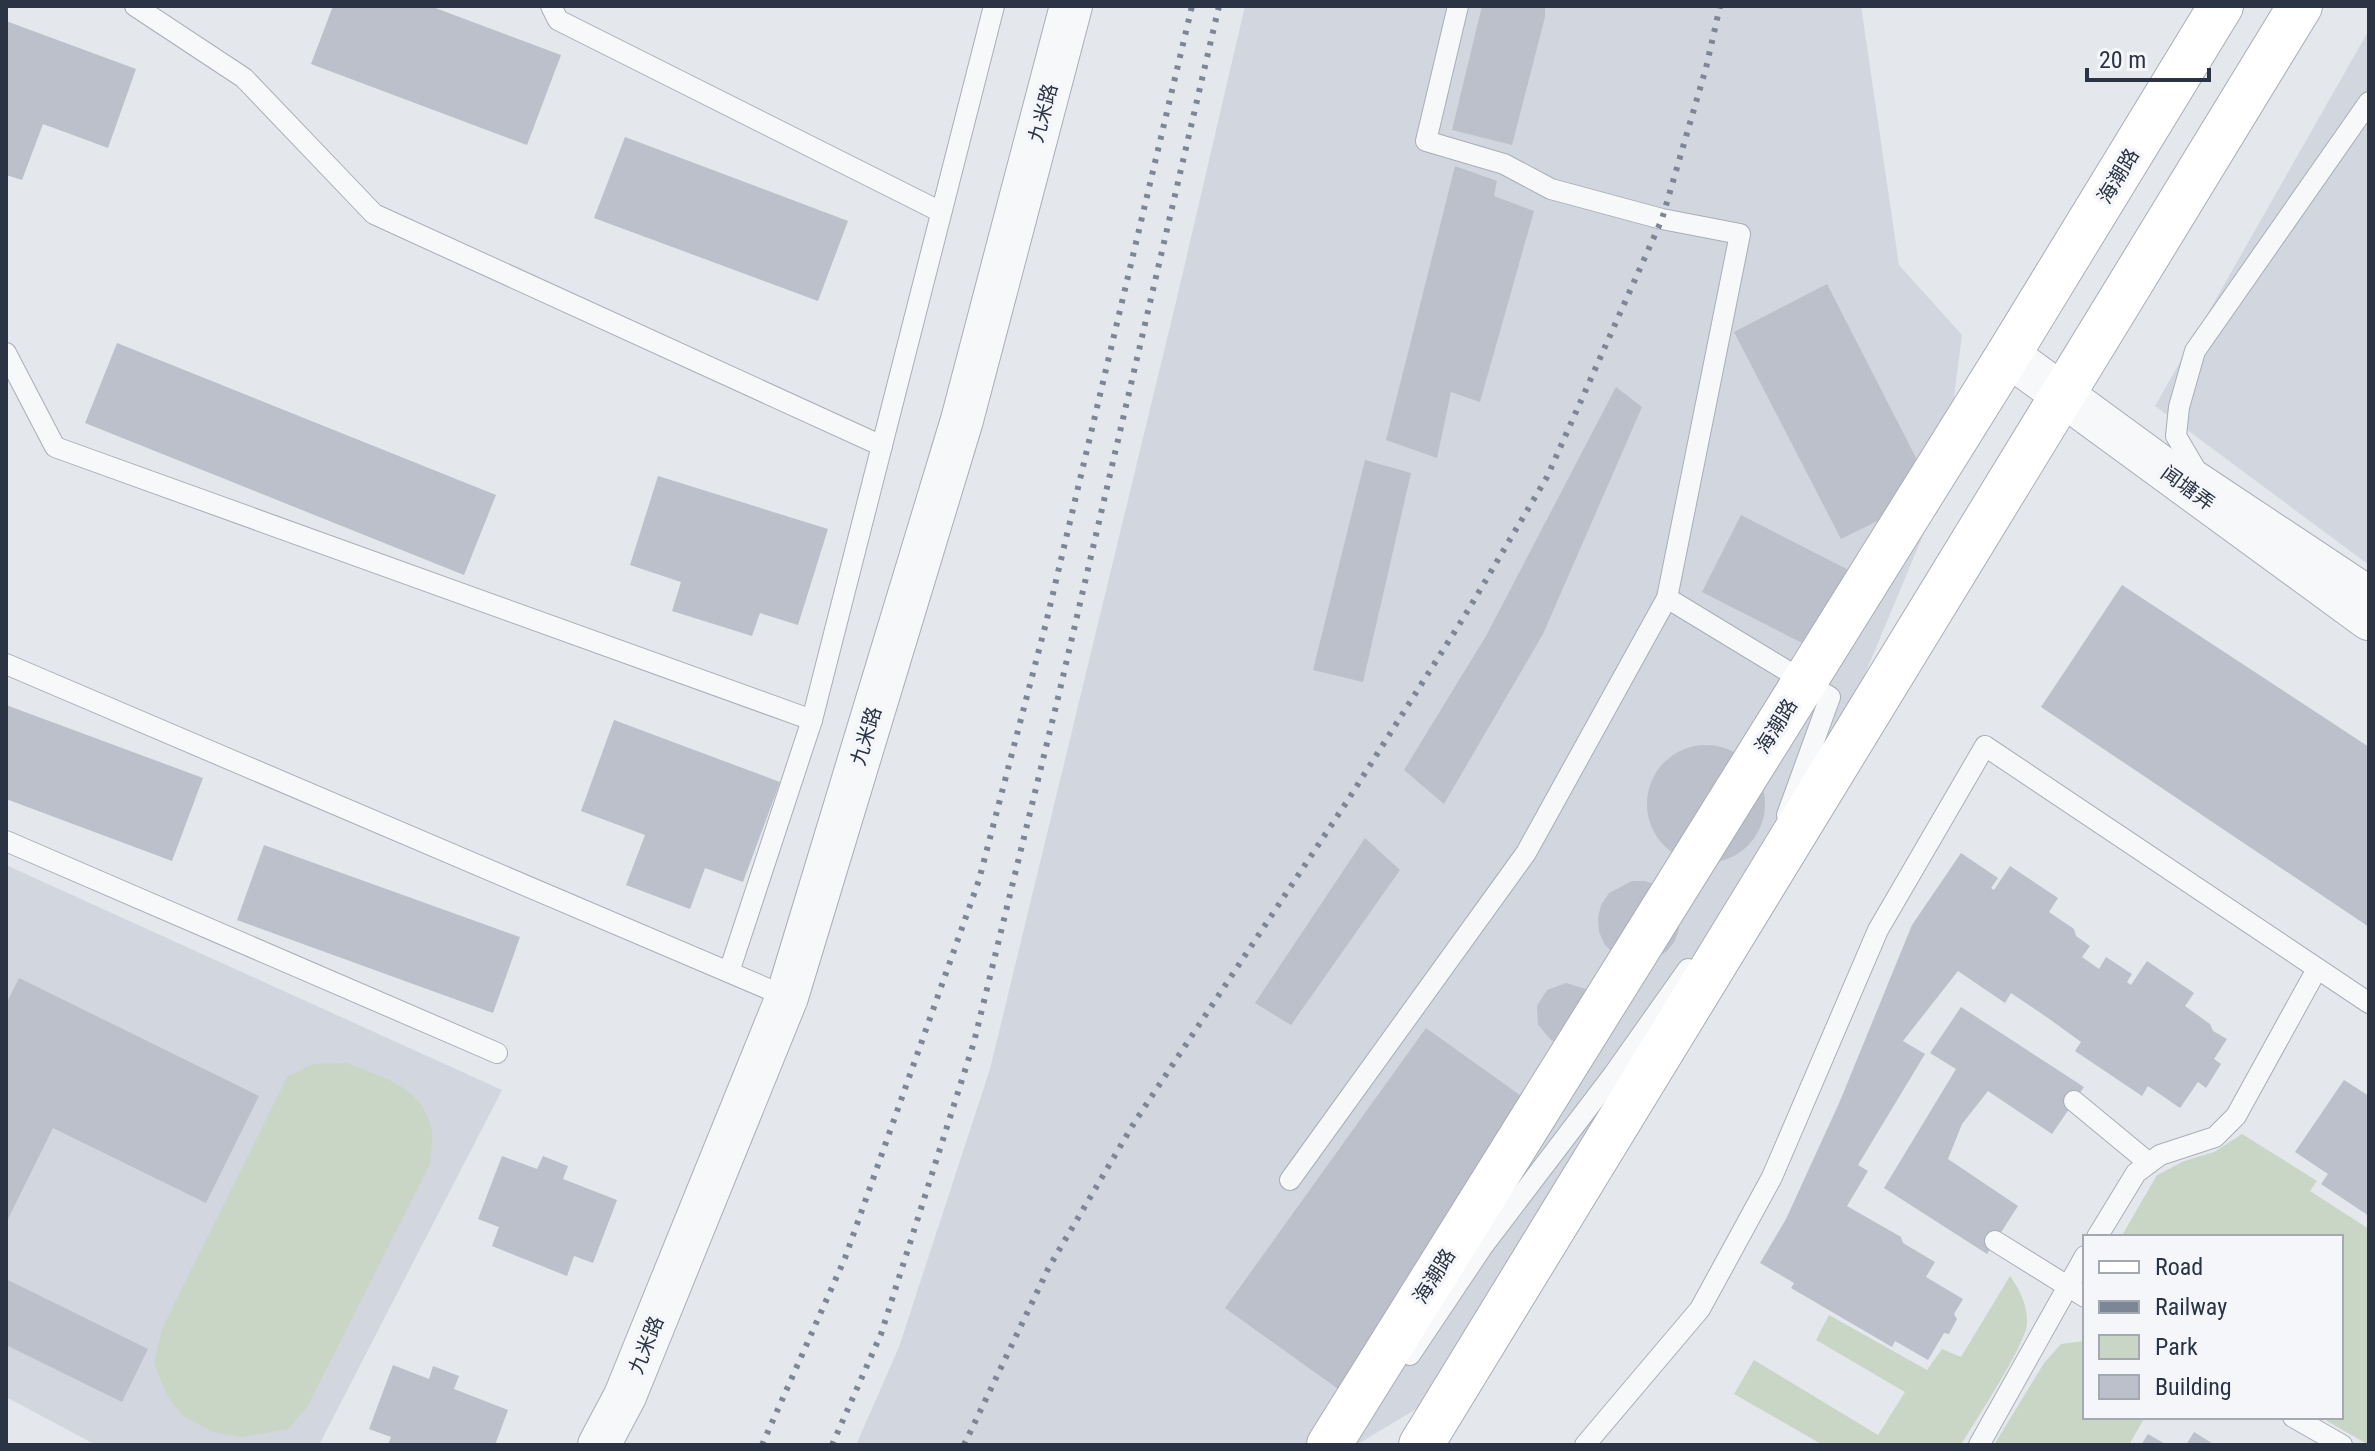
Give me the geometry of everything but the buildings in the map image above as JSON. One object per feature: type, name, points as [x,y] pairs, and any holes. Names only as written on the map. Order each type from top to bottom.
[{"type":"street","name":"九米路","points":[[599,1445],[625,1396],[787,997],[962,420],[1071,6]]},
{"type":"street","name":"海潮路","points":[[1329,1445],[2008,355],[2221,6]]},
{"type":"street","points":[[1421,1445],[2300,6]]},
{"type":"street","name":"闻塘弄","points":[[2008,355],[2369,619]]},
{"type":"lane","points":[[135,6],[244,78],[374,214],[882,446]]},
{"type":"lane","points":[[551,6],[558,20],[941,212]]},
{"type":"lane","points":[[729,972],[812,720],[994,6]]},
{"type":"lane","points":[[1290,1180],[1526,853],[1667,598],[1740,234],[1662,219],[1551,189],[1504,164],[1426,141],[1458,6]]},
{"type":"lane","points":[[2369,102],[2195,351],[2179,407],[2176,436],[2196,470],[2369,585]]},
{"type":"lane","points":[[6,353],[55,447],[812,720]]},
{"type":"lane","points":[[1400,1370],[1483,1246],[1613,1075],[1774,849],[1830,697],[1667,598]]},
{"type":"lane","points":[[6,664],[787,997]]},
{"type":"lane","points":[[1585,1445],[1700,1309],[1772,1177],[1878,930],[1985,746],[2369,1003]]},
{"type":"lane","points":[[6,841],[497,1053]]},
{"type":"lane","points":[[2098,1235],[2136,1173],[2160,1155],[2215,1137],[2236,1116],[2317,969]]},
{"type":"lane","points":[[2074,1101],[2149,1163]]},
{"type":"lane","points":[[1995,1241],[2076,1292]]},
{"type":"lane","points":[[1979,1445],[2076,1292],[2083,1264]]},
{"type":"lane","points":[[2296,1419],[2342,1445]]},
{"type":"shaded area","points":[[1245,6],[1861,6],[1899,265],[1962,335],[1942,490],[1775,889],[1473,1375],[1356,1445],[856,1445],[899,1347],[990,1069]]},
{"type":"shaded area","points":[[2369,30],[2369,565],[2155,406]]},
{"type":"shaded area","points":[[6,865],[502,1090],[319,1445],[96,1445],[6,1397]]},
{"type":"green space","points":[[346,1063],[399,1085],[420,1103],[432,1131],[430,1164],[308,1406],[288,1429],[241,1437],[213,1432],[183,1416],[167,1396],[154,1363],[162,1329],[287,1077],[313,1064]]},
{"type":"green space","points":[[2242,1134],[2317,1181],[2310,1191],[2369,1229],[2369,1445],[2327,1421],[2343,1419],[2343,1235],[2122,1235],[2157,1175],[2184,1161],[2214,1152]]},
{"type":"green space","points":[[2010,1276],[2026,1310],[2024,1334],[1961,1445],[1823,1445],[1734,1394],[1754,1360],[1878,1435],[1905,1392],[1816,1340],[1829,1315],[1927,1370],[1942,1349],[1961,1357]]},
{"type":"green space","points":[[2083,1341],[2083,1419],[2144,1419],[2129,1445],[1994,1445],[2044,1363],[2061,1344]]},
{"type":"railway","points":[[762,1445],[845,1258],[979,880],[1046,623],[1192,6]]},
{"type":"railway","points":[[832,1445],[881,1334],[974,1042],[1058,698],[1219,6]]},
{"type":"railway","points":[[964,1445],[1049,1267],[1134,1123],[1346,803],[1464,617],[1547,477],[1662,219],[1706,68],[1720,6]]}]
